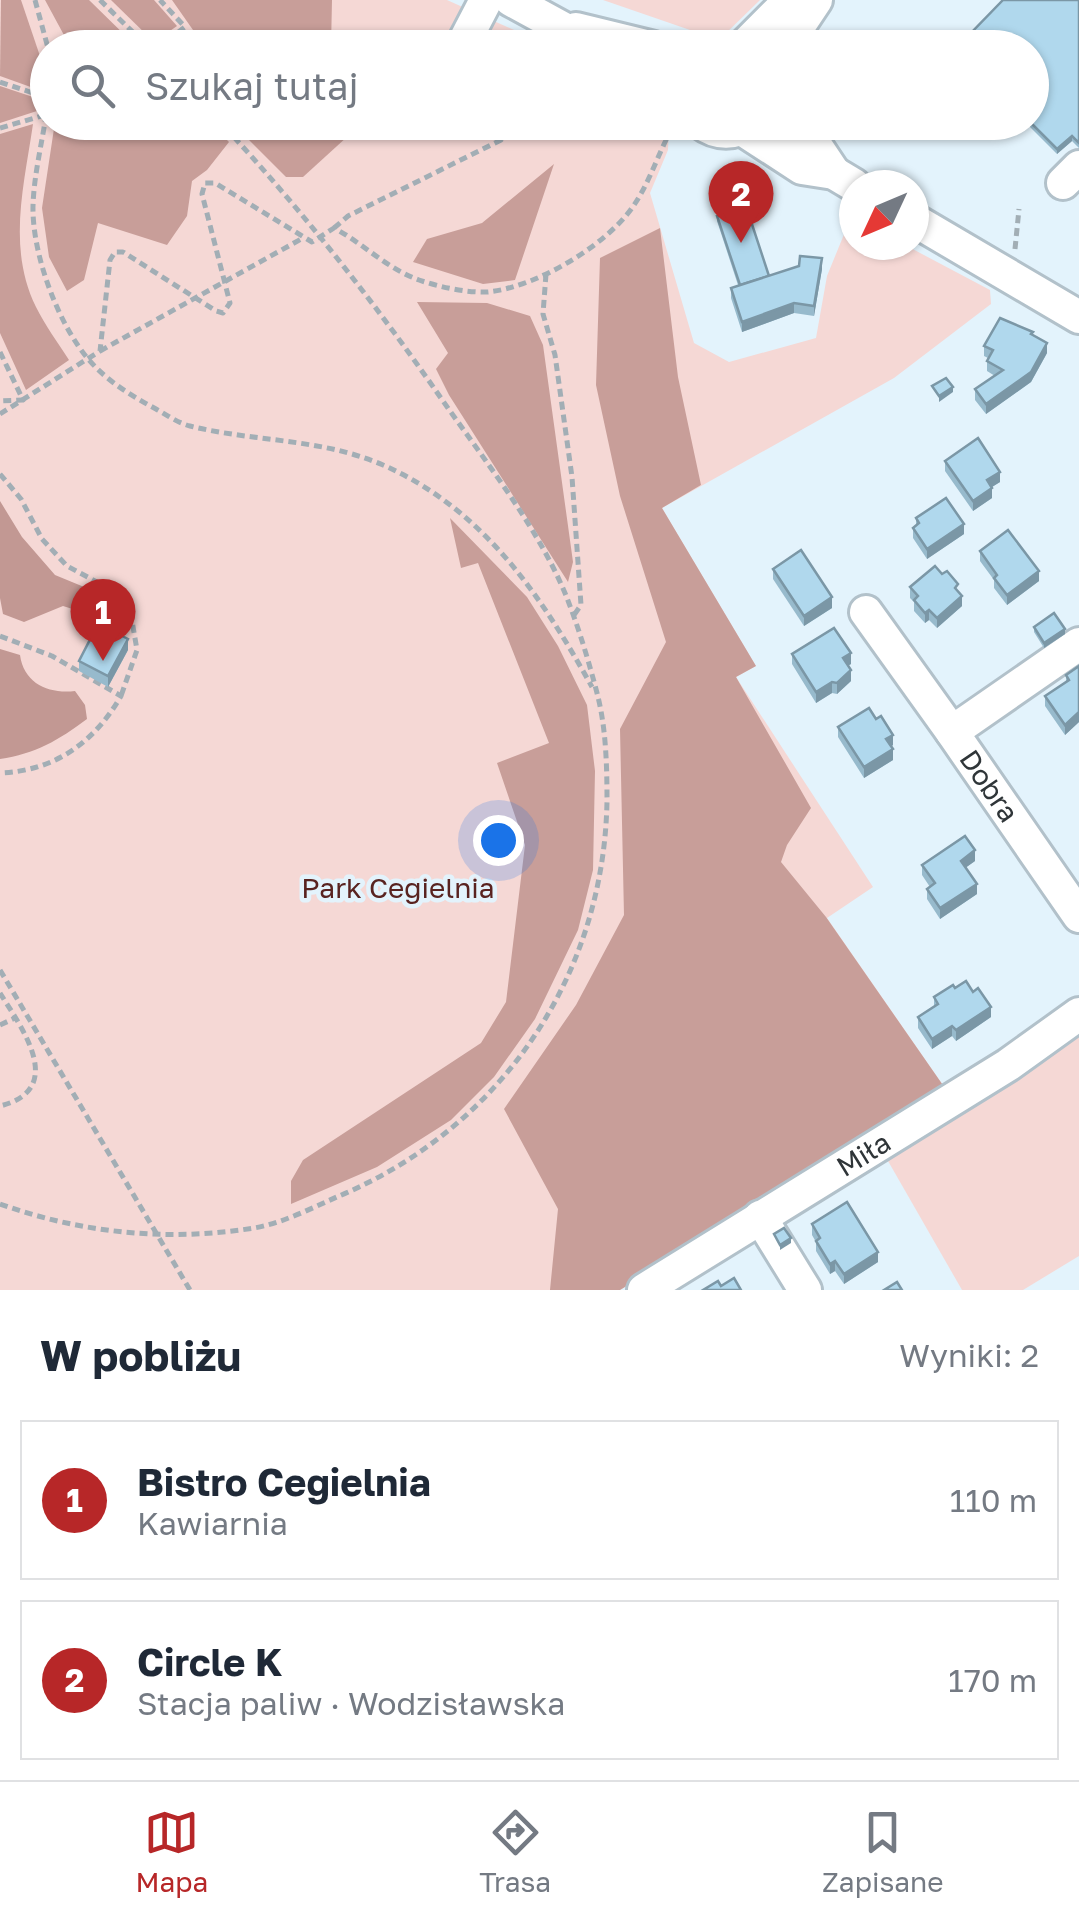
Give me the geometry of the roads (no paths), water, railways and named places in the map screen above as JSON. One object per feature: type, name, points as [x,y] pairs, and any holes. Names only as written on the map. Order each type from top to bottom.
[{"type":"street","points":[[471,30],[486,0]]},
{"type":"street","points":[[511,0],[569,30]]},
{"type":"street","points":[[760,30],[790,0]]},
{"type":"street","points":[[796,30],[816,0]]},
{"type":"street","points":[[566,28],[575,30]]},
{"type":"street","points":[[765,140],[802,168],[839,178]]},
{"type":"street","points":[[808,140],[839,173]]},
{"type":"street","points":[[929,229],[1079,317]]},
{"type":"street","points":[[866,612],[952,732]]},
{"type":"street","name":"Dobra","points":[[1079,644],[952,732],[1079,916]]},
{"type":"street","name":"Miła","points":[[644,1290],[1008,1066],[1056,1027],[1079,1014]]},
{"type":"street","points":[[760,1218],[805,1290]]},
{"type":"place","name":"Circle K","points":[[741,243]]},
{"type":"place","name":"Bistro Cegielnia","points":[[103,661]]},
{"type":"park label","name":"Park Cegielnia","points":[[398,888]]}]
